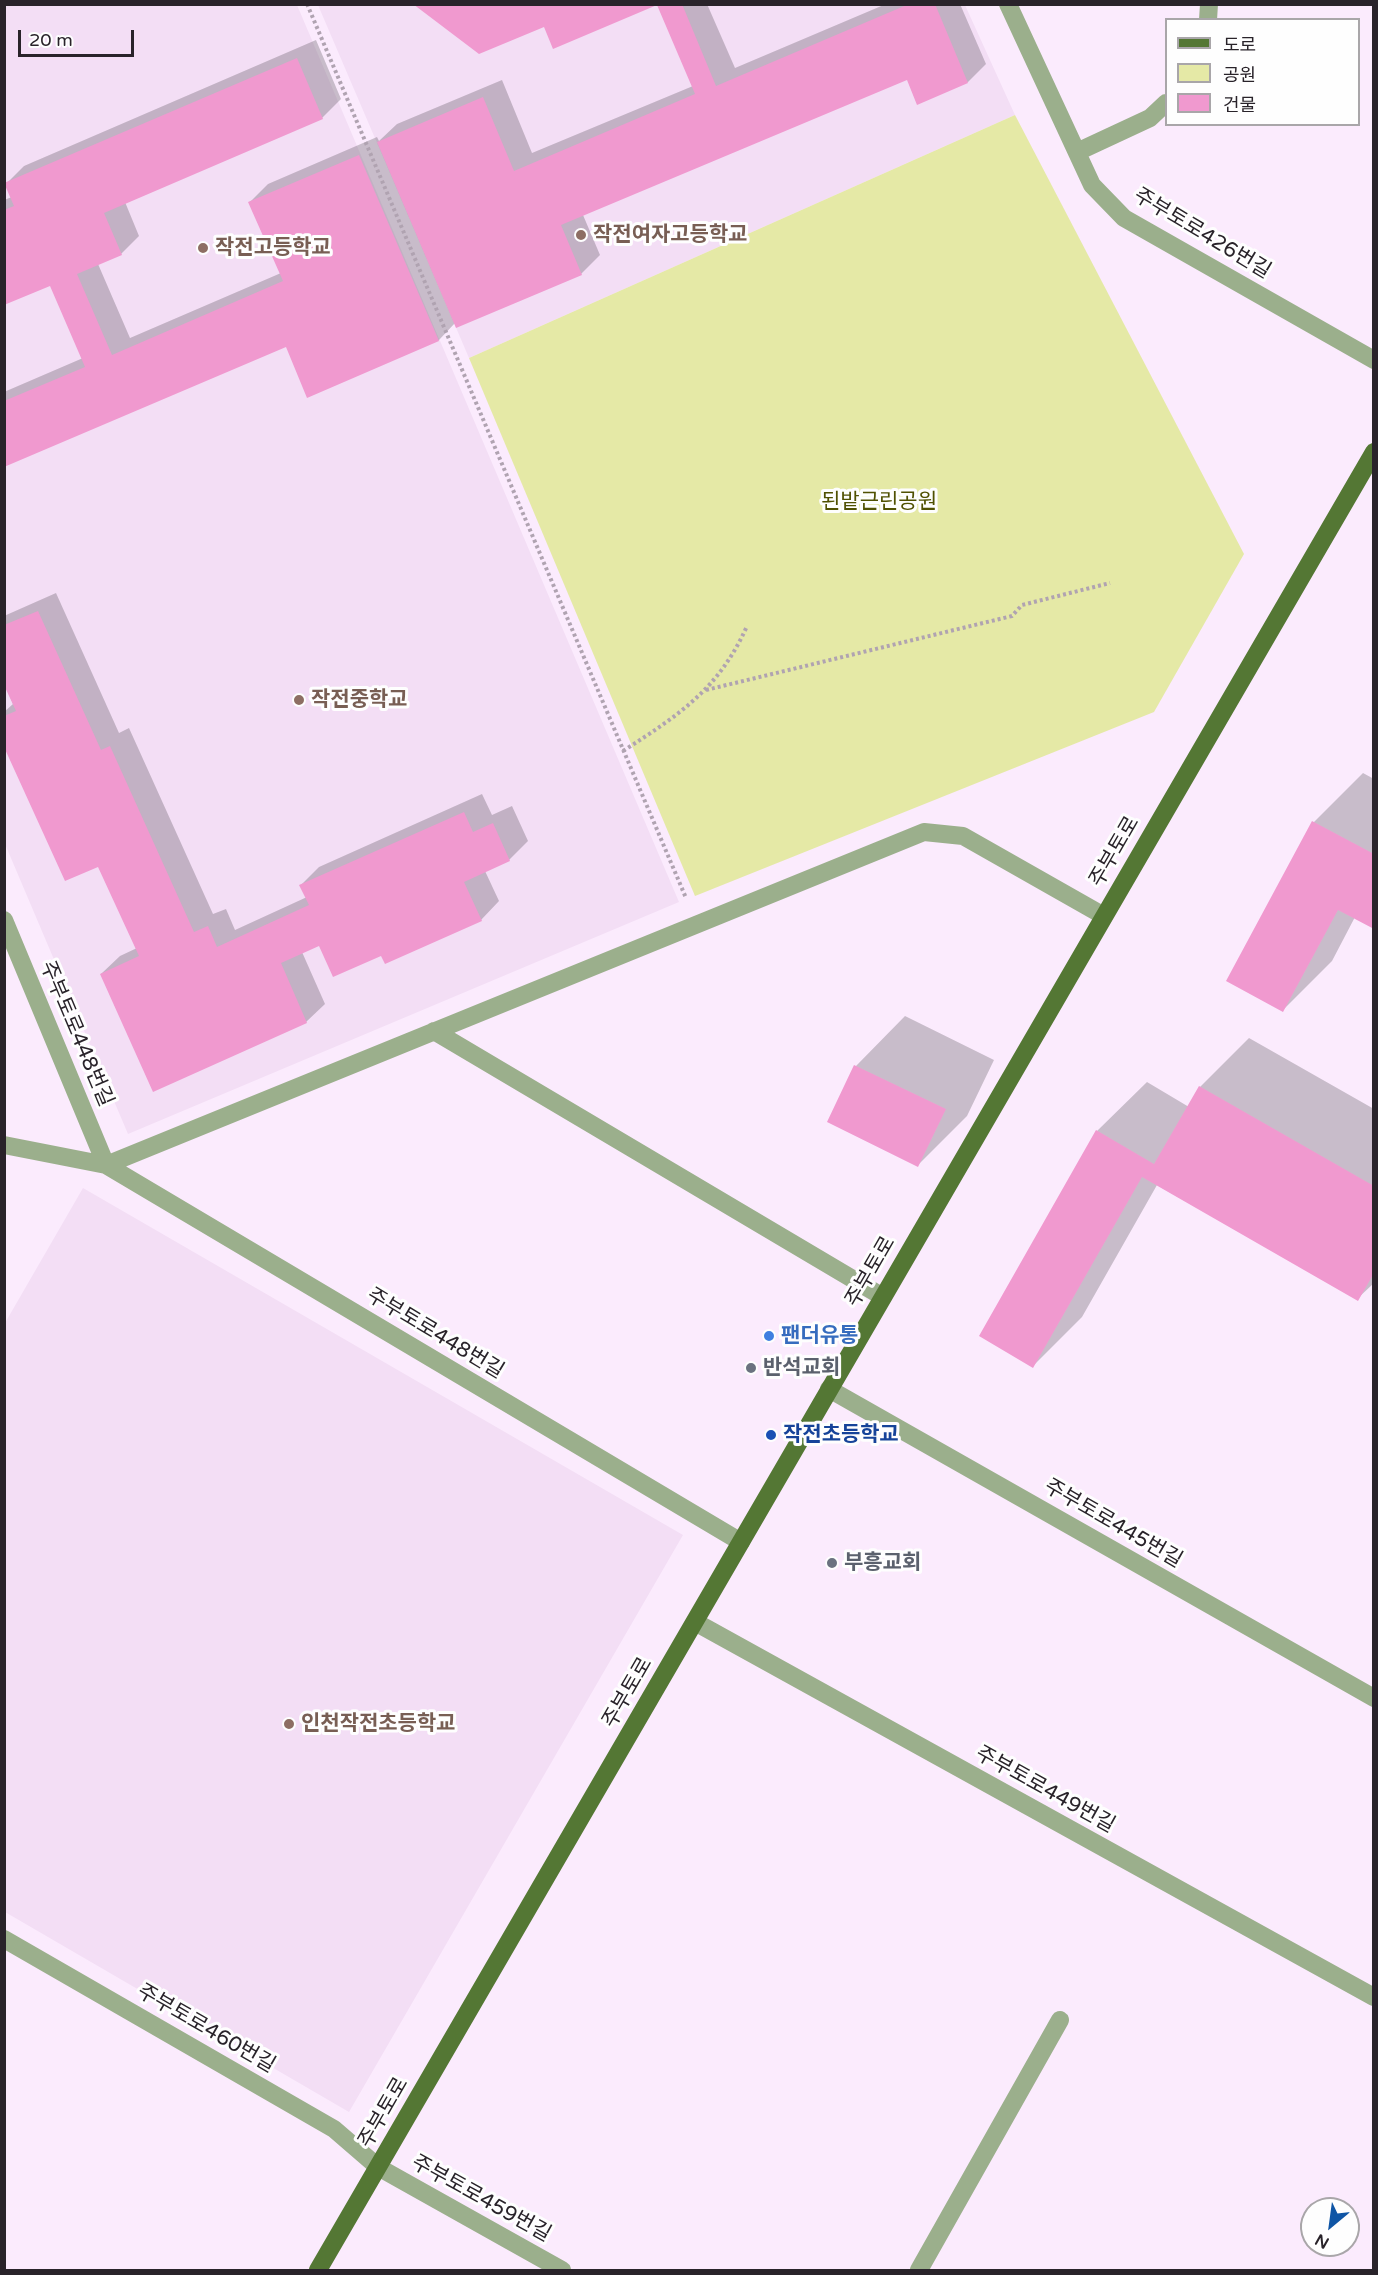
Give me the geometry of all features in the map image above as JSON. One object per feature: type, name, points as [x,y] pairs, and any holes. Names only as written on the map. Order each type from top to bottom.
[{"type":"main road","name":"주부토로","points":[[318,2271],[1374,452]]},
{"type":"street","name":"주부토로426번길","points":[[1008,4],[1092,185],[1124,218],[1374,360]]},
{"type":"street","points":[[1077,152],[1150,117],[1165,105]]},
{"type":"street","points":[[106,1165],[924,832],[963,836],[1104,916]]},
{"type":"street","name":"주부토로448번길","points":[[4,920],[106,1165]]},
{"type":"street","points":[[434,1031],[883,1297]]},
{"type":"street","name":"주부토로448번길","points":[[4,1145],[106,1165],[741,1542]]},
{"type":"street","name":"주부토로445번길","points":[[830,1389],[1374,1698]]},
{"type":"street","name":"주부토로449번길","points":[[695,1622],[1374,1997]]},
{"type":"street","name":"주부토로460번길","points":[[4,1939],[334,2129],[378,2167]]},
{"type":"street","points":[[919,2271],[1060,2020]]},
{"type":"street","name":"주부토로459번길","points":[[378,2167],[562,2271]]},
{"type":"path","points":[[308,4],[696,924]]},
{"type":"path","points":[[706,690],[1012,616],[1022,604],[1110,584]]},
{"type":"path","points":[[623,751],[659,728],[706,690],[726,667],[747,626]]},
{"type":"shaded area","name":"작전중학교","points":[[4,5],[297,5],[679,902],[128,1134],[5,844]]},
{"type":"shaded area","name":"작전여자고등학교","points":[[318,5],[965,5],[1015,115],[469,358]]},
{"type":"shaded area","name":"인천작전초등학교","points":[[83,1188],[683,1535],[349,2112],[5,1912],[5,1323]]},
{"type":"green space","name":"된밭근린공원","points":[[1015,115],[1244,554],[1154,712],[695,896],[469,358]]},
{"type":"building","points":[[413,4],[682,4],[716,86],[909,4],[935,4],[968,83],[917,105],[907,80],[561,225],[582,275],[456,328],[377,142],[483,97],[514,171],[695,94],[657,5],[553,49],[544,27],[479,54]]},
{"type":"building","points":[[297,58],[323,119],[104,213],[122,255],[77,274],[112,355],[283,281],[248,202],[359,155],[439,341],[307,398],[286,347],[4,467],[4,401],[85,367],[50,286],[4,305],[4,210],[14,206],[4,183]]},
{"type":"building","points":[[38,611],[101,750],[110,746],[194,932],[208,926],[217,947],[309,905],[299,885],[464,812],[473,832],[493,823],[510,861],[464,882],[482,921],[385,964],[381,956],[333,977],[319,946],[281,963],[307,1023],[153,1092],[100,974],[139,956],[98,867],[65,881],[4,747],[4,716],[16,711],[4,685],[4,625]]},
{"type":"building","points":[[1312,821],[1374,854],[1374,929],[1338,910],[1283,1012],[1226,981]]},
{"type":"building","points":[[854,1065],[946,1109],[918,1167],[827,1122]]},
{"type":"building","points":[[1199,1086],[1374,1186],[1374,1273],[1358,1301],[1142,1177],[1033,1368],[979,1336],[1096,1130],[1154,1164]]},
{"type":"place","name":"작전여자고등학교","points":[[581,235]]},
{"type":"place","name":"작전고등학교","points":[[203,248]]},
{"type":"place","name":"작전중학교","points":[[299,700]]},
{"type":"place","name":"팬더유통","points":[[769,1336]]},
{"type":"place","name":"반석교회","points":[[751,1368]]},
{"type":"place","name":"작전초등학교","points":[[771,1435]]},
{"type":"place","name":"부흥교회","points":[[832,1563]]},
{"type":"place","name":"인천작전초등학교","points":[[289,1724]]}]
